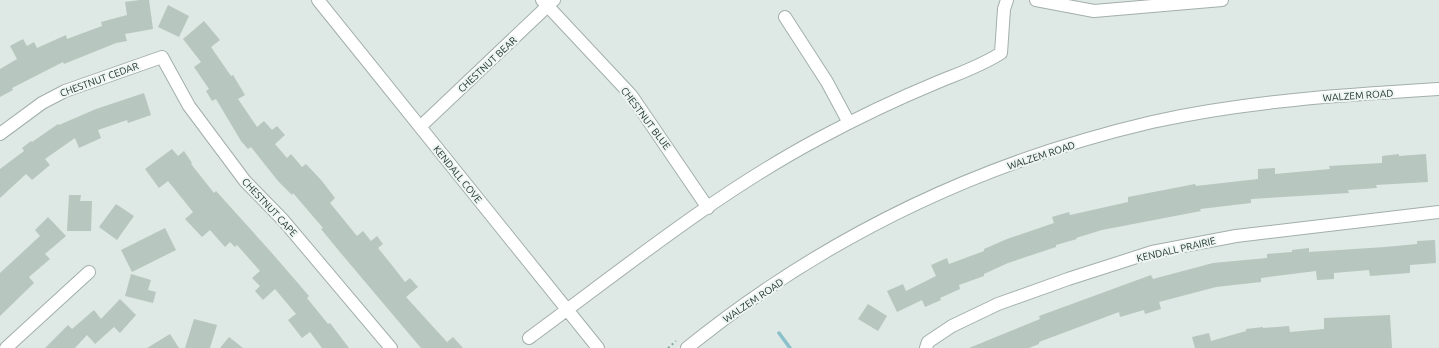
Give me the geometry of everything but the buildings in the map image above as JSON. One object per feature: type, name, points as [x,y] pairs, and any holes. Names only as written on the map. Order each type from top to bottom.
[{"type":"street","name":"KENDALL COVE","points":[[318,0],[598,348]]},
{"type":"street","points":[[529,338],[742,183],[817,139],[938,82],[979,66],[1001,53],[1004,9],[1007,0]]},
{"type":"street","points":[[1036,0],[1094,11],[1222,0]]},
{"type":"street","name":"CHESTNUT BEAR","points":[[420,127],[548,2]]},
{"type":"street","name":"CHESTNUT BLUE","points":[[548,2],[631,95],[708,208]]},
{"type":"street","points":[[786,17],[827,82],[849,123]]},
{"type":"street","name":"CHESTNUT CEDAR","points":[[0,134],[42,102],[65,90],[162,57]]},
{"type":"street","name":"CHESTNUT CAPE","points":[[162,57],[189,106],[245,181],[283,220],[391,348]]},
{"type":"street","name":"WALZEM ROAD","points":[[687,348],[723,319],[809,261],[900,211],[964,181],[1013,163],[1054,149],[1153,122],[1248,105],[1334,96],[1439,89]]},
{"type":"street","name":"KENDALL PRAIRIE","points":[[927,345],[952,326],[998,304],[1068,279],[1152,252],[1236,236],[1439,212]]},
{"type":"street","points":[[6,348],[89,272]]},
{"type":"waterway","points":[[779,333],[790,348]]}]
